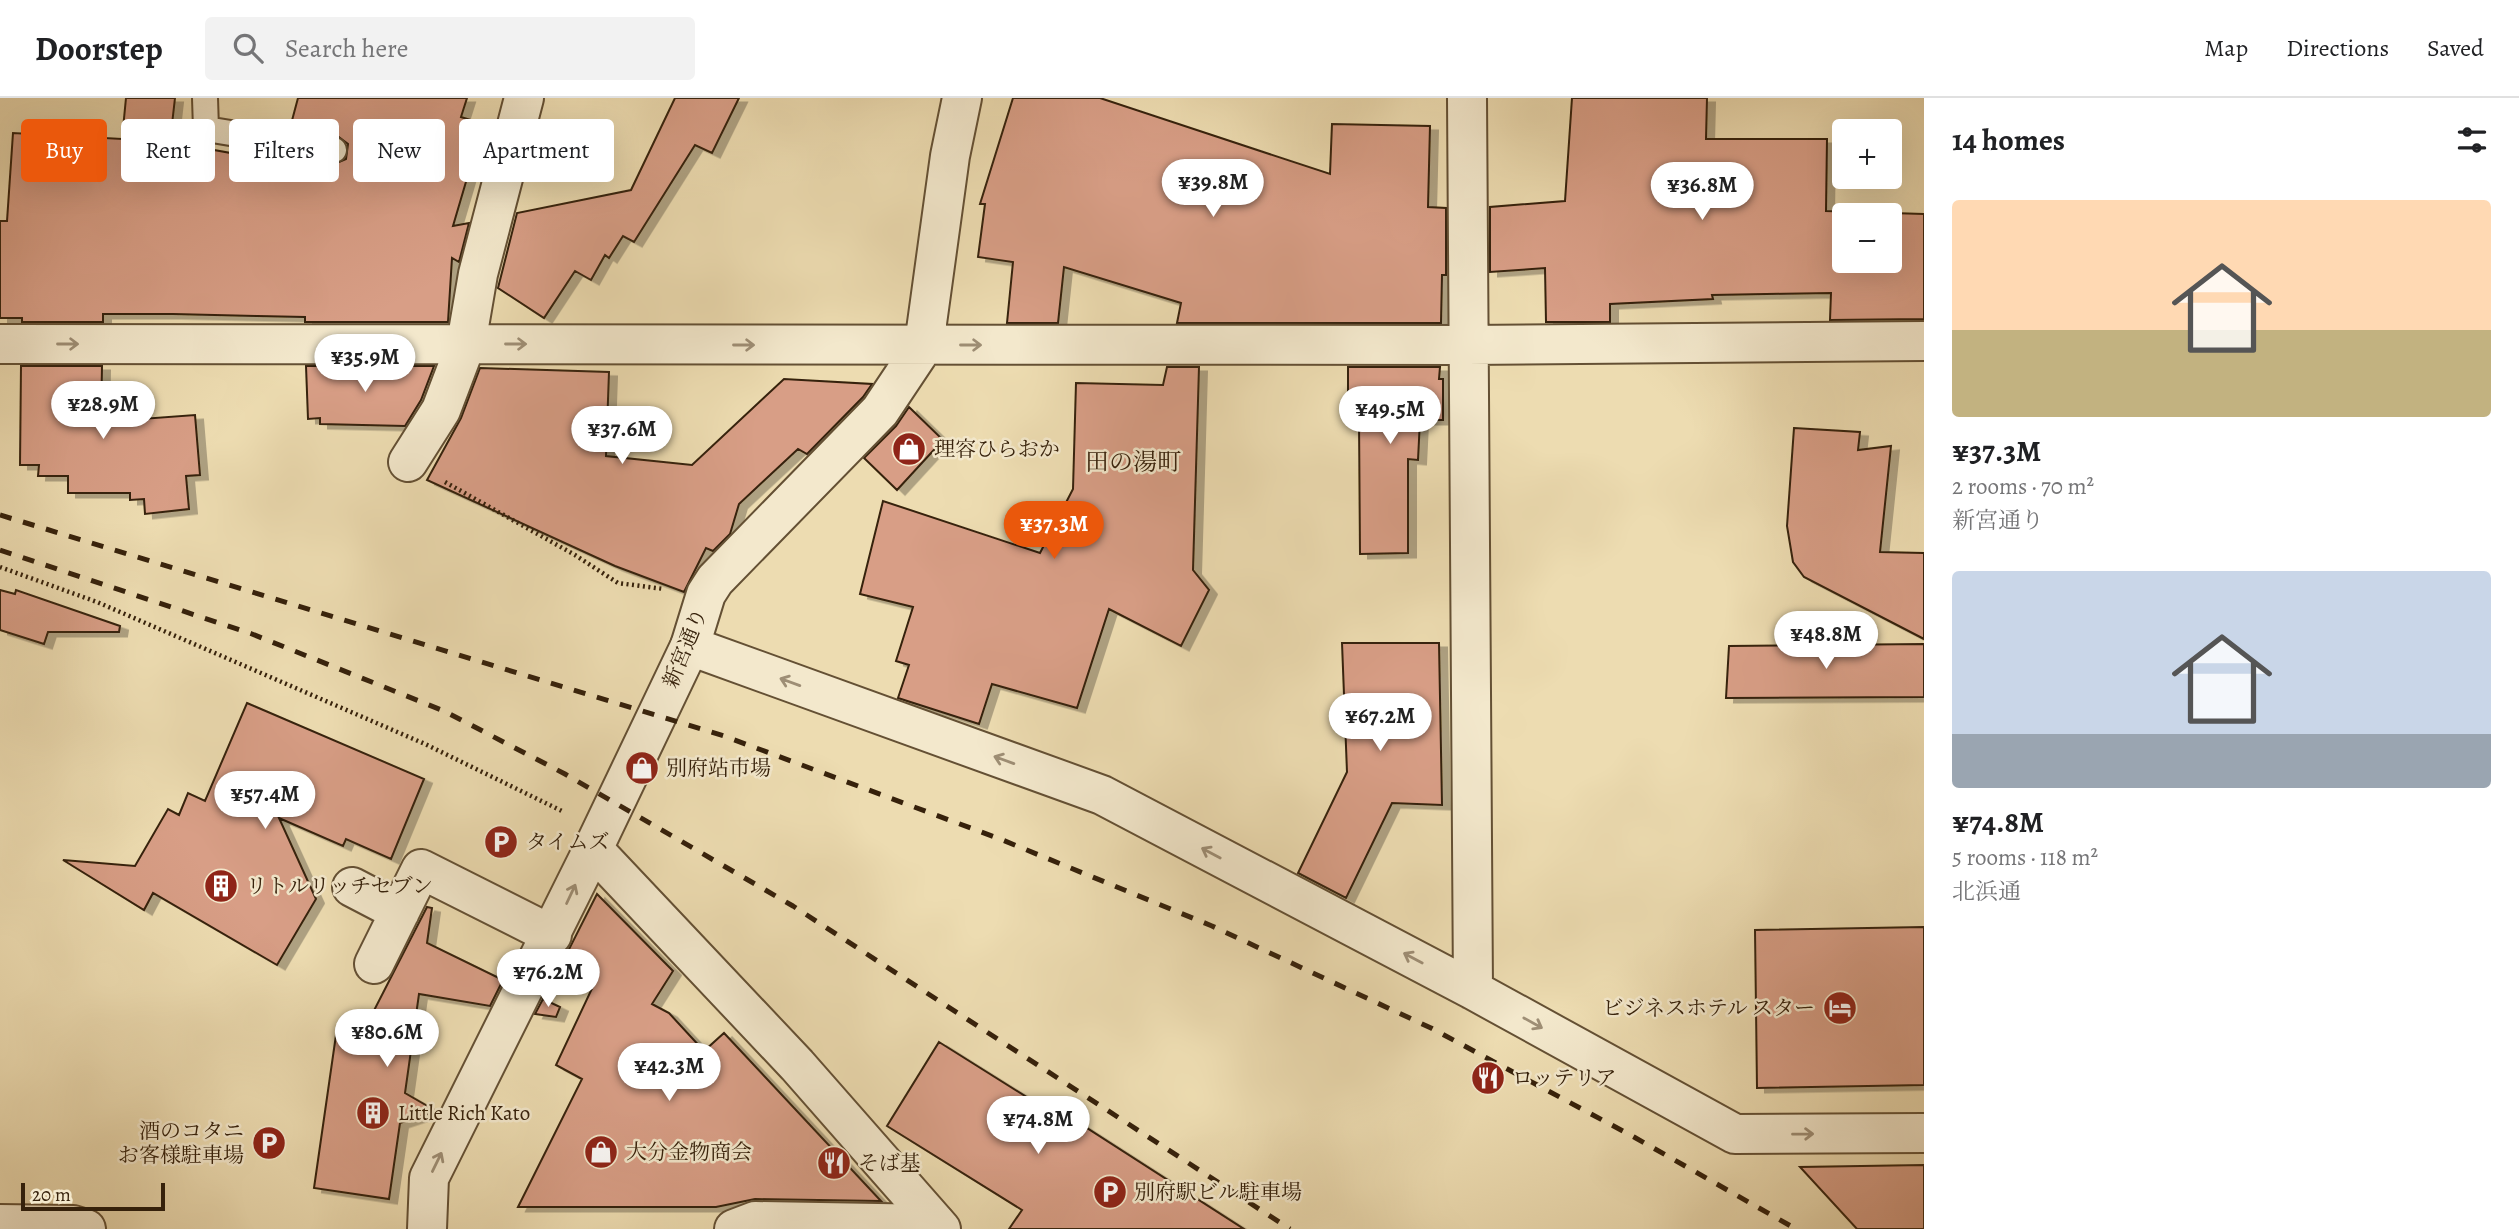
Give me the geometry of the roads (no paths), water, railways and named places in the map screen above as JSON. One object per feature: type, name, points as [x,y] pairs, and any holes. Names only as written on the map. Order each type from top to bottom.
[{"type":"street","points":[[408,462],[441,410],[466,344],[478,274],[524,98]]},
{"type":"street","name":"新宮通り","points":[[427,1229],[429,1178],[520,991],[530,978],[552,935],[690,646],[706,594],[715,580],[880,411],[924,345],[950,156],[962,98]]},
{"type":"street","points":[[1467,98],[1473,990]]},
{"type":"street","points":[[0,344],[1468,345],[1924,341]]},
{"type":"street","points":[[690,646],[1102,795],[1473,990],[1735,1134],[1924,1133]]},
{"type":"street","points":[[593,849],[797,1065],[938,1227]]},
{"type":"street","points":[[374,964],[421,869],[552,935]]},
{"type":"street","points":[[352,887],[400,912]]},
{"type":"street","points":[[734,1229],[755,1221],[854,1222],[938,1227]]},
{"type":"street","points":[[0,1224],[73,1224],[86,1229]]},
{"type":"lane","points":[[205,98],[206,129],[229,133]]},
{"type":"railway","points":[[0,515],[724,736],[1000,839],[1212,926],[1431,1028],[1634,1137],[1796,1229]]},
{"type":"railway","points":[[0,550],[252,634],[444,711],[565,774],[793,906],[1290,1229]]},
{"type":"place","name":"理容ひらおか","points":[[909,449]]},
{"type":"place","name":"別府站市場","points":[[642,768]]},
{"type":"place","name":"タイムズ","points":[[501,842]]},
{"type":"place","name":"リトルリッチセブン","points":[[221,886]]},
{"type":"place","name":"ビジネスホテル スター","points":[[1840,1008]]},
{"type":"place","name":"ロッテリア","points":[[1488,1078]]},
{"type":"place","name":"Little Rich Kato","points":[[373,1113]]},
{"type":"place","name":"酒のコタニ お客様駐車場","points":[[269,1143]]},
{"type":"place","name":"大分金物商会","points":[[601,1152]]},
{"type":"place","name":"そば基","points":[[834,1163]]},
{"type":"place","name":"別府駅ビル駐車場","points":[[1110,1192]]},
{"type":"district","name":"田の湯町","points":[[1133,462]]}]
